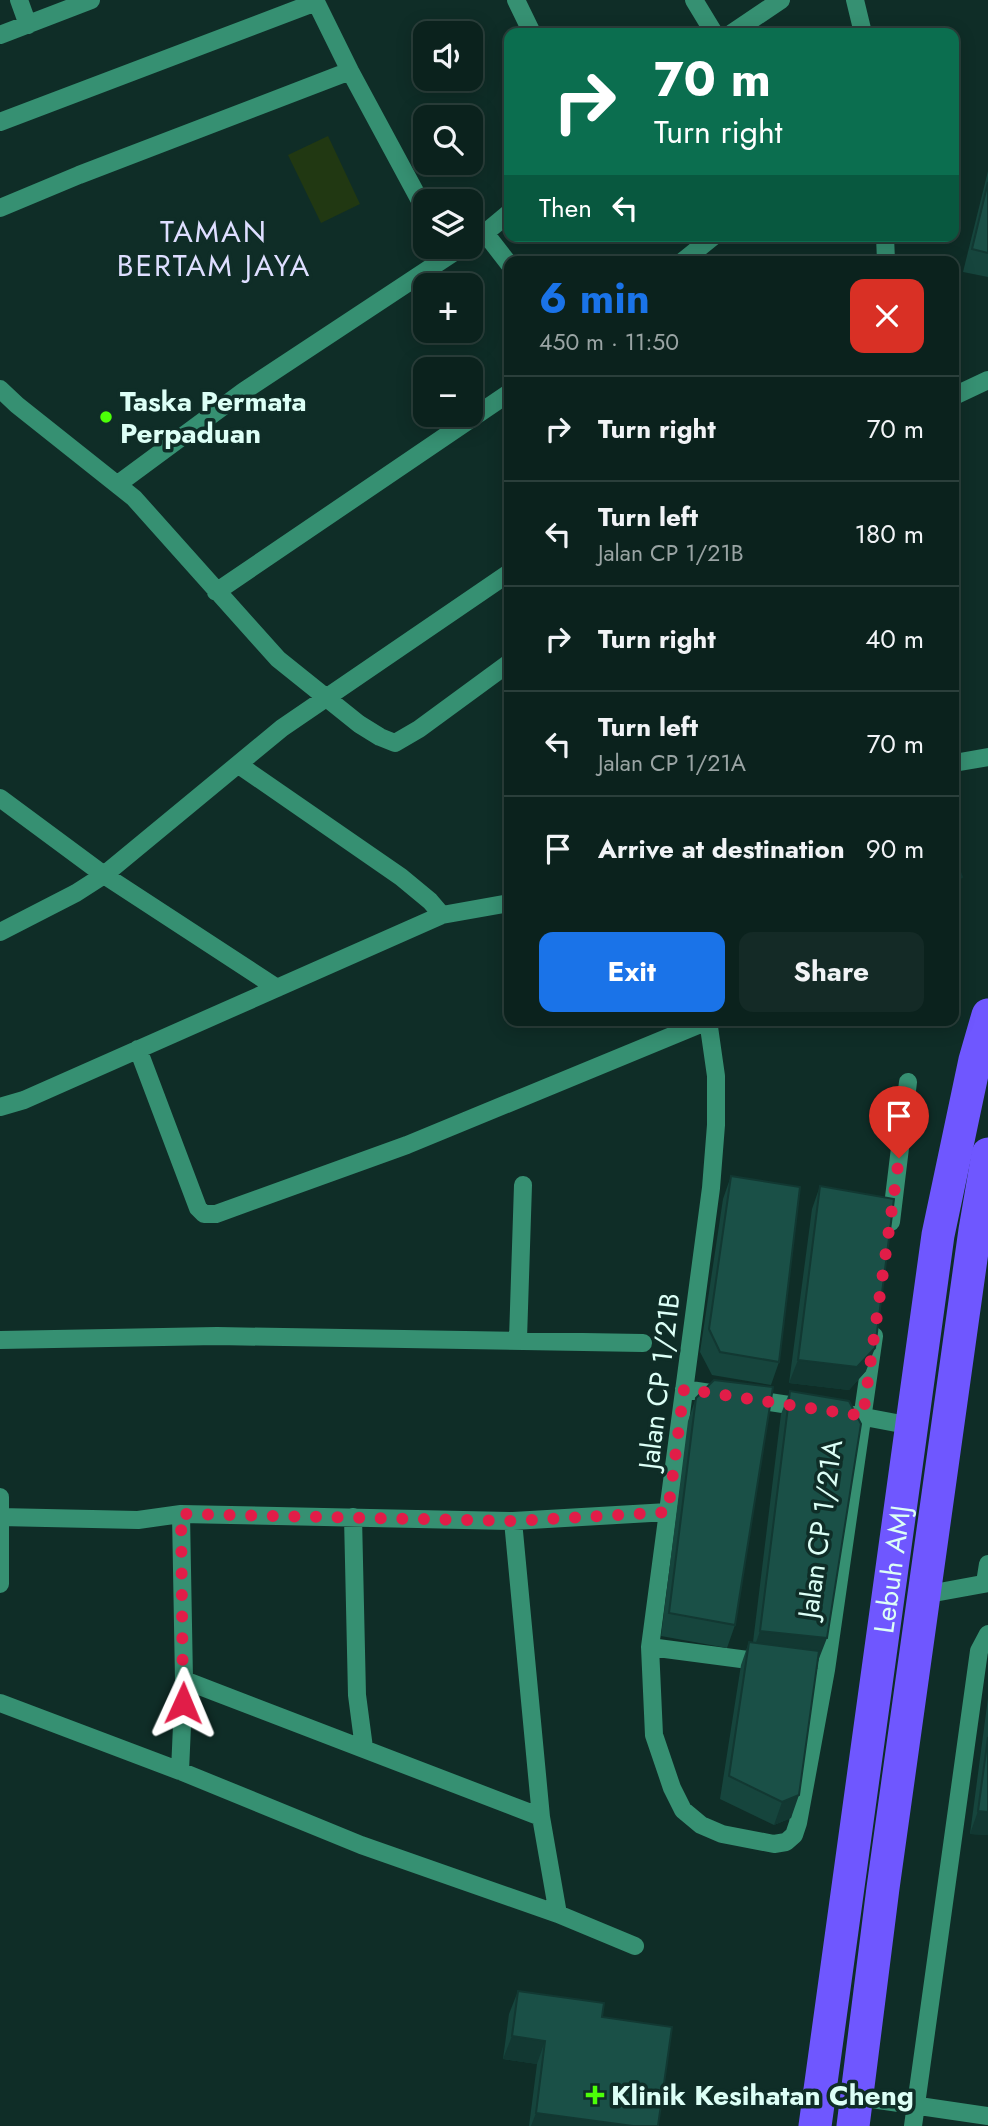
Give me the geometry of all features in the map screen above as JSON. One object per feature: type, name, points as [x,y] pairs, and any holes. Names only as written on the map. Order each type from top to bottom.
[{"type":"highway","name":"Lebuh AMJ","points":[[815,2126],[938,1235],[975,1060],[988,1015]]},
{"type":"highway","name":"Lebuh AMJ","points":[[855,2111],[923,1595],[979,1196],[988,1154]]},
{"type":"street","points":[[19,0],[28,25]]},
{"type":"street","points":[[0,35],[91,0]]},
{"type":"street","points":[[516,0],[530,28]]},
{"type":"street","points":[[694,0],[711,28]]},
{"type":"street","points":[[739,28],[781,0]]},
{"type":"street","points":[[855,0],[862,28]]},
{"type":"street","points":[[0,122],[316,1],[414,189]]},
{"type":"street","points":[[0,208],[350,71]]},
{"type":"street","points":[[483,233],[504,217]]},
{"type":"street","points":[[483,241],[504,260]]},
{"type":"street","points":[[689,256],[707,242]]},
{"type":"street","points":[[118,485],[244,391],[437,259]]},
{"type":"street","points":[[959,394],[988,380]]},
{"type":"street","points":[[0,389],[134,498],[278,659],[325,698],[380,737],[395,743],[419,729],[504,667]]},
{"type":"street","points":[[216,592],[504,396]]},
{"type":"street","points":[[0,932],[76,893],[104,875],[282,728],[504,576]]},
{"type":"street","points":[[959,762],[988,757]]},
{"type":"street","points":[[239,765],[401,877],[442,915]]},
{"type":"street","points":[[0,798],[104,875],[277,988]]},
{"type":"street","points":[[0,1107],[24,1100],[442,915],[504,904]]},
{"type":"street","points":[[138,1049],[198,1208],[204,1214],[216,1214],[407,1145],[696,1026]]},
{"type":"street","name":"Jalan CP 1/21B","points":[[709,1026],[716,1076],[716,1125],[711,1188],[650,1647],[654,1735],[672,1788],[683,1810],[701,1825],[722,1834],[774,1844]]},
{"type":"street","points":[[888,1236],[908,1082]]},
{"type":"street","points":[[518,1339],[523,1185]]},
{"type":"street","name":"Jalan CP 1/21A","points":[[774,1844],[786,1842],[794,1835],[799,1824],[820,1670],[877,1319]]},
{"type":"street","points":[[0,1340],[217,1336],[643,1343]]},
{"type":"street","points":[[684,1389],[912,1426]]},
{"type":"street","points":[[0,1497],[0,1584]]},
{"type":"street","points":[[0,1517],[138,1520],[181,1514],[513,1521],[668,1512]]},
{"type":"street","points":[[180,1771],[184,1681],[181,1514]]},
{"type":"street","points":[[353,1517],[357,1695],[363,1748]]},
{"type":"street","points":[[513,1521],[541,1817],[558,1914]]},
{"type":"street","points":[[923,1595],[986,1583],[988,1564]]},
{"type":"street","points":[[913,2126],[979,1651],[988,1634]]},
{"type":"street","points":[[650,1647],[776,1664]]},
{"type":"street","points":[[184,1681],[541,1817]]},
{"type":"street","points":[[0,1703],[180,1771],[361,1845],[558,1914],[635,1946]]},
{"type":"street","points":[[855,2111],[916,2105],[988,2116]]},
{"type":"green space","points":[[328,136],[360,204],[321,223],[288,155]]},
{"type":"building","points":[[988,182],[988,253],[972,249]]},
{"type":"building","points":[[731,1176],[800,1187],[779,1362],[720,1352],[709,1329]]},
{"type":"building","points":[[820,1186],[894,1199],[875,1348],[857,1367],[798,1360]]},
{"type":"building","points":[[714,1380],[773,1387],[735,1625],[669,1613],[696,1398]]},
{"type":"building","points":[[790,1391],[849,1401],[861,1424],[827,1638],[760,1631]]},
{"type":"building","points":[[749,1642],[819,1651],[799,1795],[782,1802],[729,1776]]},
{"type":"building","points":[[988,1737],[988,1812],[978,1811]]},
{"type":"building","name":"Klinik Kesihatan Cheng","points":[[518,1991],[604,2003],[602,2017],[672,2027],[658,2126],[633,2126],[536,2113],[545,2041],[512,2036]]},
{"type":"place","name":"Taska Permata Perpaduan","points":[[106,417]]},
{"type":"place","name":"Klinik Kesihatan Cheng","points":[[595,2095]]},
{"type":"district","name":"TAMAN BERTAM JAYA","points":[[214,249]]},
{"type":"route","points":[[183,1703],[181,1514],[513,1521],[668,1512],[684,1389],[863,1416],[899,1158]]}]
